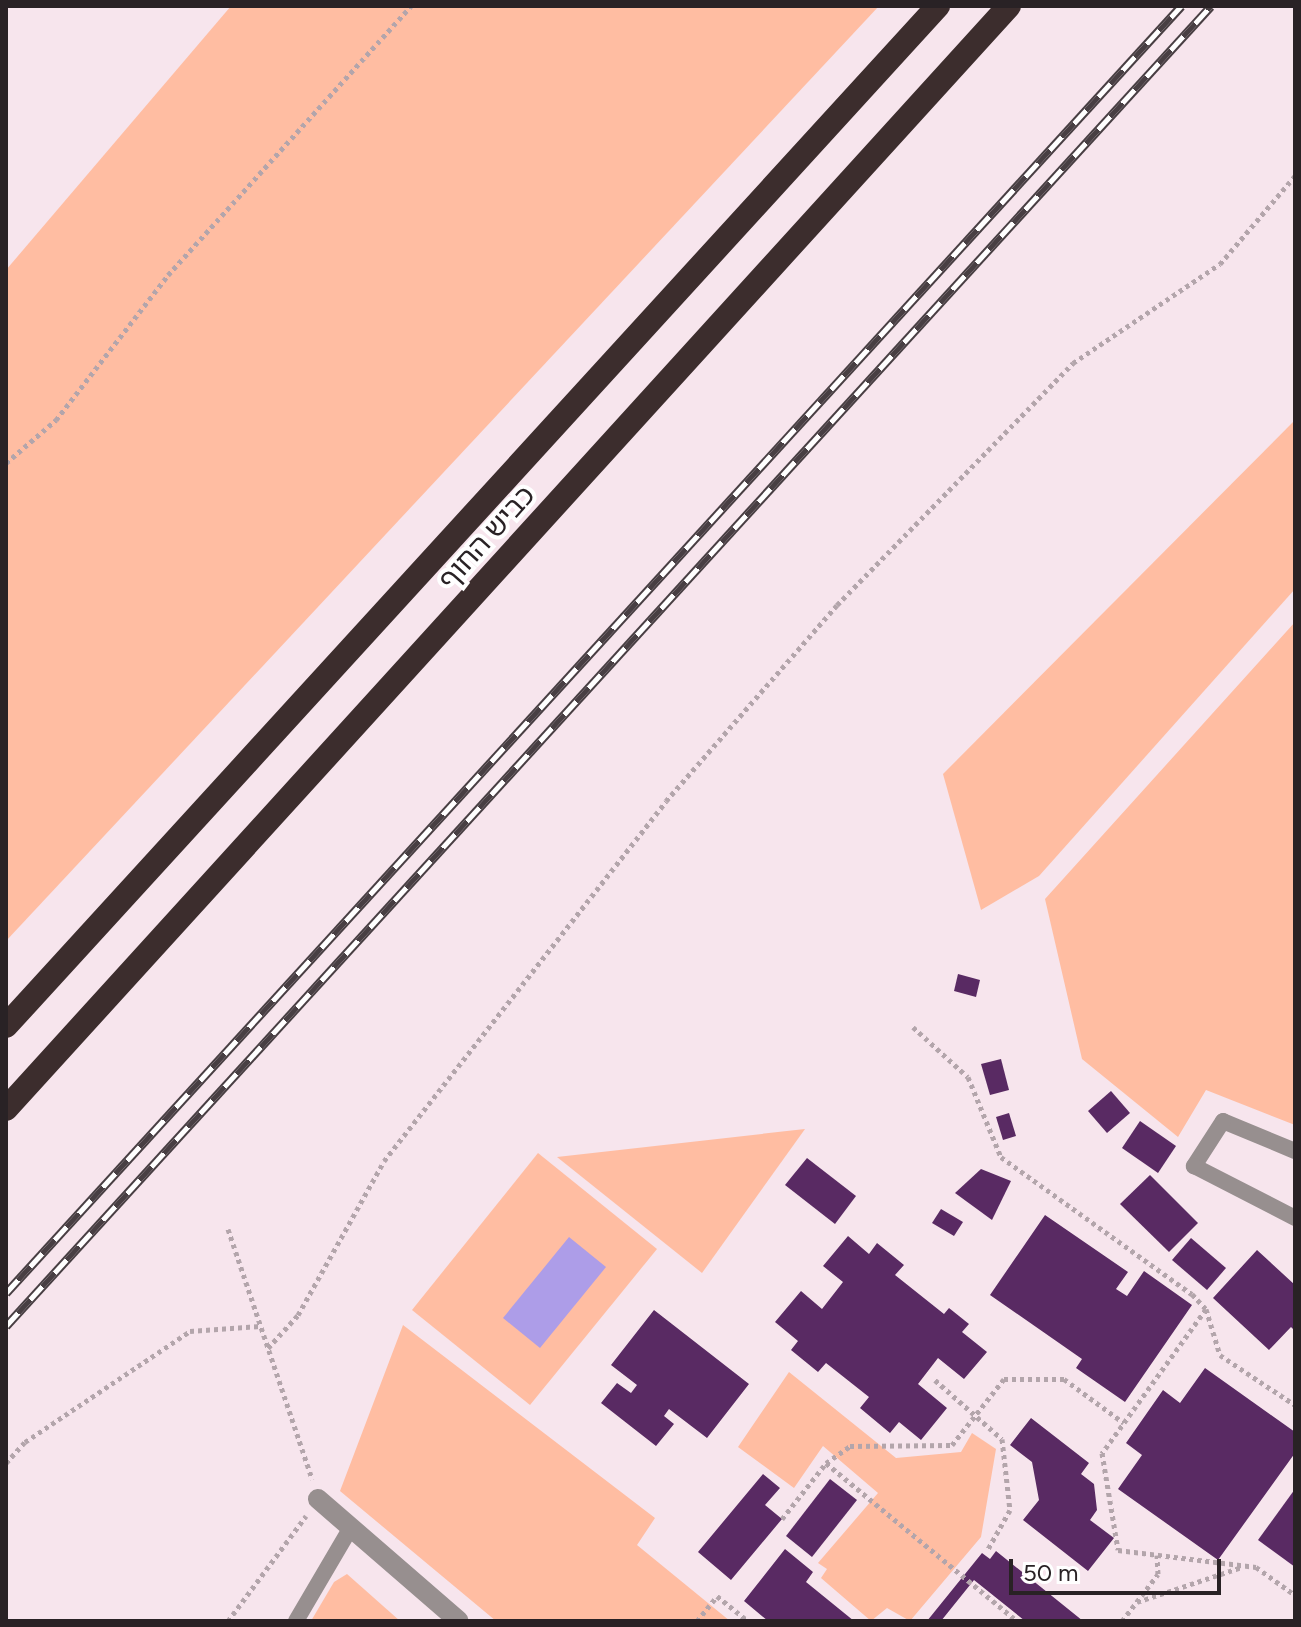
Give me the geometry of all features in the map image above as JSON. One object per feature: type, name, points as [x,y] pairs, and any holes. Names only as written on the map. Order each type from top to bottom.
[{"type":"highway","name":"כביש החוף","points":[[6,1026],[938,6]]},
{"type":"highway","name":"כביש החוף","points":[[6,1109],[1009,6]]},
{"type":"street","points":[[318,1499],[459,1621]]},
{"type":"lane","points":[[1295,1151],[1223,1121],[1194,1166],[1295,1218]]},
{"type":"lane","points":[[296,1621],[350,1529]]},
{"type":"path","points":[[6,463],[56,420],[168,275],[411,6]]},
{"type":"path","points":[[268,1348],[298,1315],[384,1161],[666,801],[817,628],[1073,363],[1220,264],[1295,176]]},
{"type":"path","points":[[913,1027],[968,1077],[1001,1157],[1206,1309],[1220,1355],[1295,1405]]},
{"type":"path","points":[[228,1229],[318,1499],[228,1621]]},
{"type":"path","points":[[1206,1309],[1102,1453],[1118,1550],[1247,1566],[1295,1595]]},
{"type":"path","points":[[6,1463],[25,1442],[190,1331],[260,1326]]},
{"type":"path","points":[[782,1519],[826,1463],[850,1446],[952,1445],[1004,1379],[1064,1379],[1124,1423]]},
{"type":"path","points":[[935,1380],[976,1412],[1002,1439],[1010,1510],[988,1549]]},
{"type":"path","points":[[826,1463],[1017,1621]]},
{"type":"path","points":[[1122,1621],[1158,1574],[1157,1555]]},
{"type":"path","points":[[1137,1602],[1247,1566]]},
{"type":"path","points":[[697,1621],[717,1596],[748,1621]]},
{"type":"shaded area","points":[[231,6],[879,6],[6,941],[6,270]]},
{"type":"shaded area","points":[[1295,420],[1295,589],[1039,876],[981,910],[943,774]]},
{"type":"shaded area","points":[[1295,622],[1295,1125],[1206,1090],[1178,1137],[1082,1059],[1045,899]]},
{"type":"shaded area","points":[[805,1129],[702,1273],[557,1157]]},
{"type":"shaded area","points":[[538,1153],[657,1249],[530,1405],[412,1310]]},
{"type":"shaded area","points":[[569,1237],[606,1267],[540,1348],[503,1318]]},
{"type":"shaded area","points":[[403,1325],[655,1518],[637,1545],[730,1621],[496,1621],[340,1491]]},
{"type":"shaded area","points":[[789,1372],[896,1458],[961,1452],[972,1433],[996,1449],[981,1537],[910,1621],[887,1608],[871,1621],[821,1578],[827,1569],[818,1563],[878,1493],[823,1446],[794,1488],[738,1447]]},
{"type":"shaded area","points":[[347,1574],[400,1621],[311,1621],[334,1582]]},
{"type":"building","points":[[958,974],[980,980],[976,997],[954,991]]},
{"type":"building","points":[[1001,1059],[1009,1090],[990,1095],[981,1064]]},
{"type":"building","points":[[1111,1091],[1130,1113],[1107,1133],[1088,1111]]},
{"type":"building","points":[[1009,1113],[1016,1136],[1003,1140],[996,1117]]},
{"type":"building","points":[[1140,1121],[1176,1146],[1158,1173],[1122,1148]]},
{"type":"building","points":[[807,1158],[856,1196],[835,1224],[785,1185]]},
{"type":"building","points":[[981,1169],[1011,1181],[992,1220],[955,1193]]},
{"type":"building","points":[[1150,1175],[1198,1223],[1169,1252],[1120,1204]]},
{"type":"building","points":[[941,1209],[963,1222],[954,1236],[932,1223]]},
{"type":"building","points":[[1045,1215],[1128,1272],[1116,1289],[1127,1296],[1144,1271],[1192,1305],[1125,1402],[1076,1368],[1082,1359],[990,1295]]},
{"type":"building","points":[[848,1236],[869,1254],[877,1243],[904,1265],[895,1275],[944,1314],[949,1308],[969,1324],[962,1332],[987,1352],[964,1379],[938,1358],[918,1384],[947,1408],[921,1440],[899,1422],[890,1433],[860,1408],[869,1397],[826,1363],[818,1372],[791,1350],[798,1341],[775,1322],[801,1291],[822,1309],[843,1282],[823,1266]]},
{"type":"building","points":[[1191,1238],[1226,1268],[1207,1290],[1172,1260]]},
{"type":"building","points":[[1257,1250],[1295,1285],[1295,1331],[1291,1327],[1269,1350],[1213,1298]]},
{"type":"building","points":[[654,1310],[749,1384],[707,1438],[669,1409],[664,1416],[674,1424],[656,1446],[601,1403],[617,1383],[631,1393],[637,1385],[611,1365]]},
{"type":"building","points":[[1205,1368],[1295,1432],[1295,1453],[1218,1560],[1118,1489],[1142,1455],[1126,1443],[1163,1390],[1180,1403]]},
{"type":"building","points":[[1031,1418],[1089,1463],[1081,1474],[1094,1484],[1097,1510],[1090,1520],[1114,1538],[1088,1571],[1023,1520],[1039,1500],[1032,1462],[1010,1445]]},
{"type":"building","points":[[763,1474],[780,1488],[765,1505],[782,1519],[731,1580],[698,1552]]},
{"type":"building","points":[[830,1479],[857,1500],[812,1557],[786,1536]]},
{"type":"building","points":[[1295,1489],[1295,1567],[1258,1540]]},
{"type":"building","points":[[785,1549],[813,1572],[806,1582],[854,1621],[768,1621],[744,1601]]},
{"type":"building","points":[[996,1551],[1083,1621],[1025,1621],[974,1580],[941,1621],[927,1621],[982,1553],[990,1559]]},
{"type":"railway","points":[[6,1293],[1181,6]]},
{"type":"railway","points":[[6,1326],[1211,6]]}]
